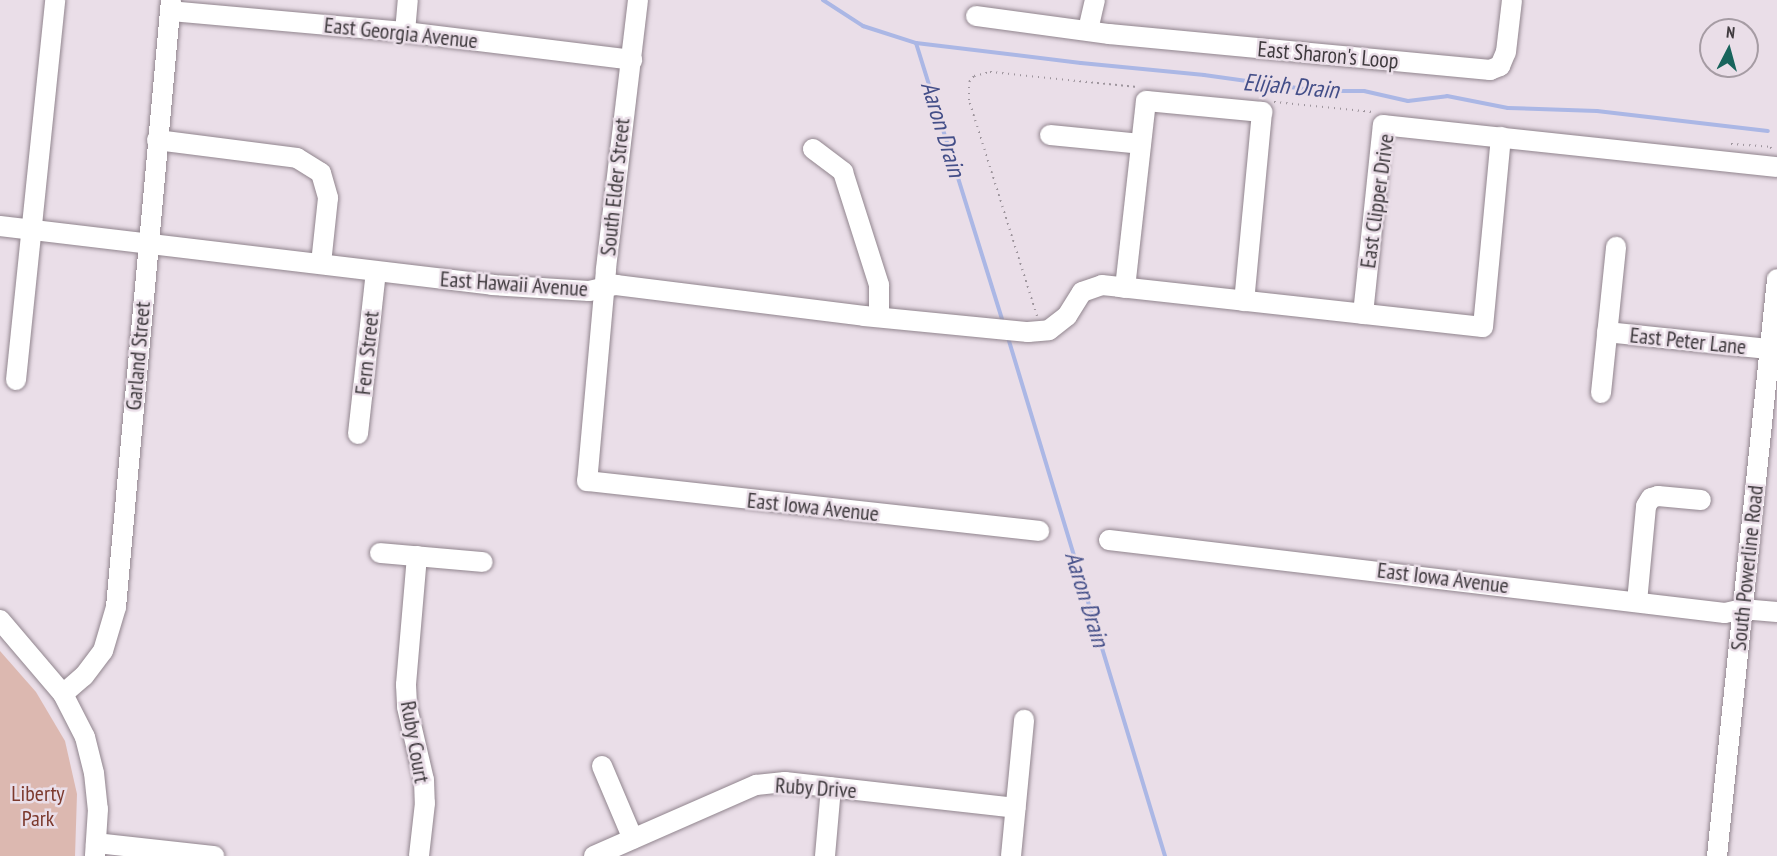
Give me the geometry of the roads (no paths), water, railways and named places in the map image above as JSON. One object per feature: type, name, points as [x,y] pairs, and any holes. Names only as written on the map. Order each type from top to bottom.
[{"type":"street","points":[[16,380],[55,0]]},
{"type":"street","points":[[405,32],[408,0]]},
{"type":"street","name":"South Elder Street","points":[[587,481],[624,104],[639,0]]},
{"type":"street","points":[[1088,30],[1095,0]]},
{"type":"street","name":"East Sharon's Loop","points":[[976,16],[1120,35],[1490,70],[1500,66],[1506,52],[1512,0]]},
{"type":"street","name":"East Georgia Avenue","points":[[170,5],[632,60]]},
{"type":"street","name":"Garland Street","points":[[63,694],[84,676],[103,651],[116,607],[170,5]]},
{"type":"street","points":[[1244,301],[1262,112],[1146,101],[1125,288],[1244,301],[1363,314],[1483,327],[1501,137]]},
{"type":"street","name":"East Clipper Drive","points":[[1363,314],[1383,125],[1777,167]]},
{"type":"street","points":[[1050,135],[1141,144]]},
{"type":"street","points":[[157,140],[297,158],[321,173],[328,198],[321,262]]},
{"type":"street","points":[[813,149],[843,172],[879,285],[879,317]]},
{"type":"street","name":"East Hawaii Avenue","points":[[0,226],[321,262],[376,272],[589,291],[616,285],[879,317],[1035,331],[1049,330],[1067,316],[1082,292],[1102,285],[1125,288]]},
{"type":"street","points":[[1601,393],[1616,247]]},
{"type":"street","name":"Fern Street","points":[[358,434],[376,272]]},
{"type":"street","name":"South Powerline Road","points":[[1717,856],[1777,279]]},
{"type":"street","name":"East Peter Lane","points":[[1607,332],[1770,349]]},
{"type":"street","name":"East Iowa Avenue","points":[[587,481],[1039,531]]},
{"type":"street","points":[[1637,602],[1646,506],[1652,498],[1658,496],[1701,500]]},
{"type":"street","name":"East Iowa Avenue","points":[[1109,540],[1725,613],[1742,609],[1777,612]]},
{"type":"street","points":[[380,553],[483,562]]},
{"type":"street","name":"Ruby Court","points":[[417,556],[406,707],[424,780],[425,803],[419,856]]},
{"type":"street","points":[[0,620],[63,694],[85,737],[94,773],[98,809],[95,850],[214,856]]},
{"type":"street","points":[[1011,856],[1024,720]]},
{"type":"street","points":[[602,766],[633,839]]},
{"type":"street","name":"Ruby Drive","points":[[594,856],[756,785],[786,782],[1016,808]]},
{"type":"street","points":[[825,856],[831,787]]},
{"type":"waterway","name":"Elijah Drain","points":[[823,0],[863,26],[916,43],[1204,75],[1319,91],[1364,91],[1408,101],[1447,96],[1508,108],[1597,111],[1768,131]]},
{"type":"waterway","name":"Aaron Drain","points":[[916,43],[1002,319]]},
{"type":"waterway","name":"Aaron Drain","points":[[1009,341],[1165,856]]},
{"type":"park label","name":"Liberty Park","points":[[38,806]]}]
